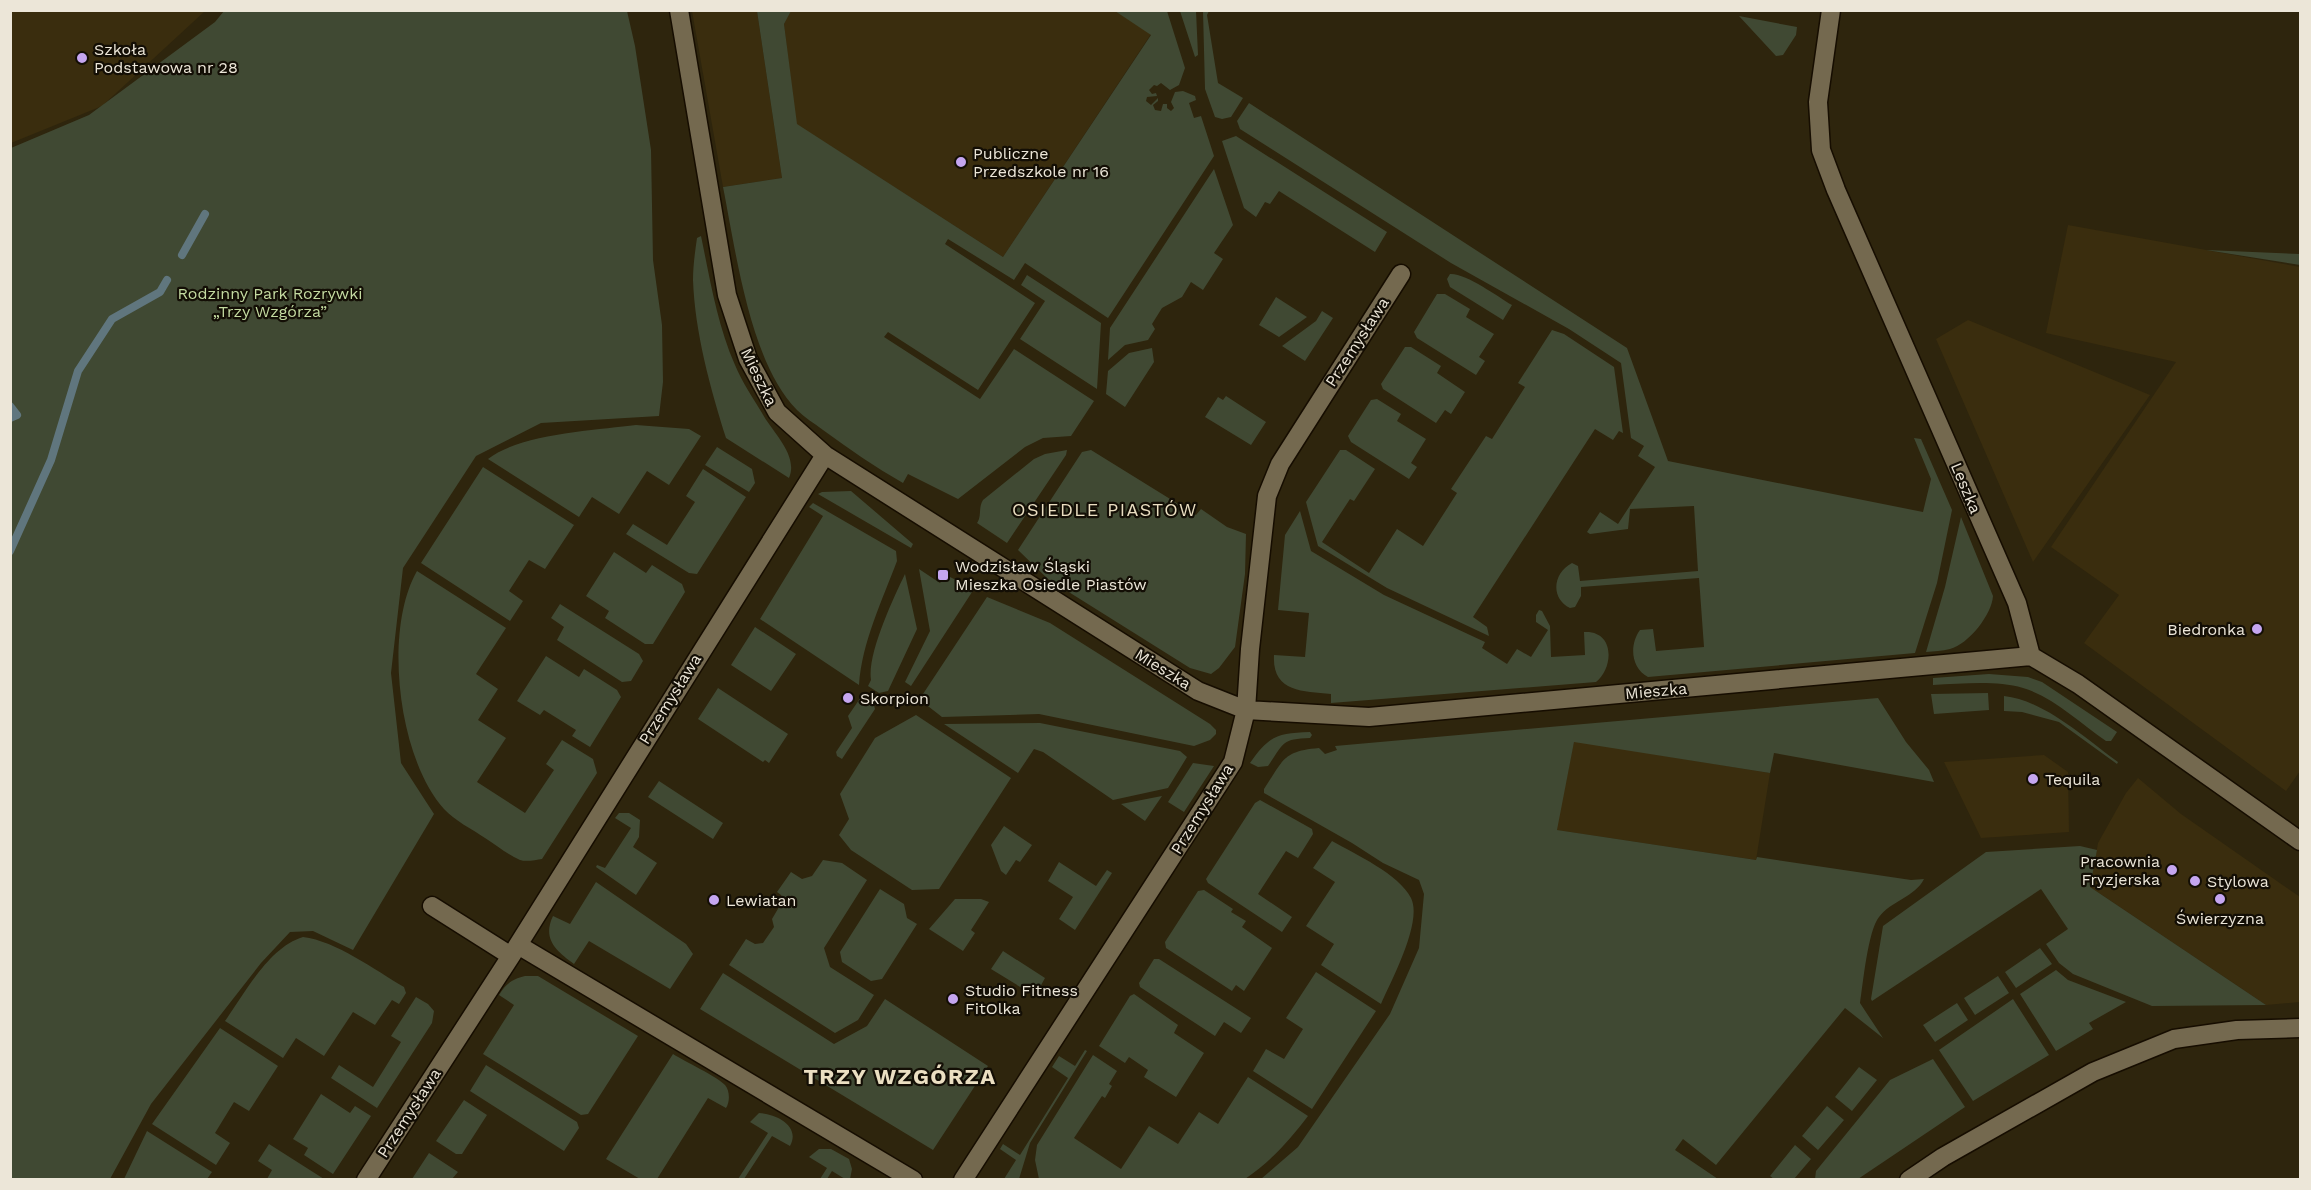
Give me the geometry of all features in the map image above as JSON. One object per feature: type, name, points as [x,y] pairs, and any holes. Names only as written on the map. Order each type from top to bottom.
[{"type":"street","name":"Mieszka","points":[[679,10],[727,295],[748,359],[777,411],[825,455],[1198,691],[1246,710],[1369,717],[2031,656]]},
{"type":"street","name":"Leszka","points":[[1831,10],[1818,102],[1821,150],[1836,190],[2017,603],[2031,656]]},
{"type":"street","name":"Przemysława","points":[[963,1179],[1233,762],[1246,710],[1250,649],[1267,496],[1280,464],[1401,274]]},
{"type":"street","name":"Przemysława","points":[[366,1179],[514,951],[825,455]]},
{"type":"street","points":[[2031,656],[2078,684],[2301,841]]},
{"type":"street","points":[[432,906],[913,1179]]},
{"type":"street","points":[[1909,1179],[1943,1157],[2093,1072],[2174,1039],[2237,1030],[2301,1028]]},
{"type":"shaded area","name":"Szkoła Podstawowa nr 28","points":[[11,10],[205,11],[102,106],[11,143]]},
{"type":"shaded area","name":"Publiczne Przedszkole nr 16","points":[[791,10],[1115,10],[1151,34],[1003,257],[796,124],[784,24]]},
{"type":"shaded area","points":[[692,11],[757,11],[782,178],[723,187]]},
{"type":"shaded area","points":[[2068,225],[2300,267],[2300,771],[2286,791],[2084,643],[2119,595],[2051,547],[2176,362],[2046,333]]},
{"type":"shaded area","points":[[1968,320],[2150,395],[2033,562],[1936,339]]},
{"type":"shaded area","points":[[1574,741],[1770,773],[1756,860],[1556,830]]},
{"type":"shaded area","points":[[2044,755],[2068,772],[2069,832],[1981,838],[1944,762]]},
{"type":"shaded area","points":[[2138,778],[2181,814],[2300,897],[2300,1002],[2266,1005],[2090,887],[2098,843],[2126,793]]},
{"type":"green space","name":"Rodzinny Park Rozrywki „Trzy Wzgórza”","points":[[224,11],[627,11],[635,46],[651,150],[653,260],[662,325],[663,382],[659,416],[541,423],[476,456],[403,568],[391,673],[401,763],[434,814],[353,950],[313,931],[290,932],[261,963],[151,1104],[110,1179],[11,1179],[11,148],[89,115],[215,22]]},
{"type":"green space","points":[[757,11],[791,11],[784,24],[797,124],[1003,257],[1151,35],[1115,11],[1167,11],[1185,68],[1179,85],[1170,90],[1161,83],[1154,85],[1149,90],[1157,96],[1147,97],[1146,101],[1151,105],[1158,98],[1153,105],[1155,110],[1161,111],[1163,104],[1167,104],[1167,108],[1171,111],[1174,108],[1171,102],[1175,92],[1183,91],[1195,96],[1196,100],[1189,103],[1194,118],[1201,116],[1214,156],[1108,318],[1025,263],[1014,280],[948,239],[945,244],[1035,303],[978,390],[888,332],[884,337],[980,399],[1014,349],[1094,401],[1071,436],[1043,438],[1025,447],[958,499],[908,474],[903,483],[882,471],[803,416],[781,390],[767,364],[747,305],[723,187],[782,178]]},
{"type":"green space","points":[[1180,11],[1196,11],[1198,55],[1195,57]]},
{"type":"green space","points":[[1203,11],[1209,11],[1207,15],[1218,83],[1243,98],[1231,117],[1222,119],[1215,117],[1205,89]]},
{"type":"green space","points":[[1739,16],[1797,27],[1796,35],[1783,55],[1776,56]]},
{"type":"green space","points":[[1249,103],[1627,348],[1668,461],[1923,512],[1931,479],[1914,438],[1921,439],[1952,510],[1937,583],[1915,653],[1648,677],[1642,673],[1635,662],[1633,649],[1640,630],[1653,629],[1656,651],[1704,647],[1699,578],[1581,587],[1581,596],[1575,607],[1570,608],[1559,598],[1556,586],[1561,573],[1572,563],[1578,566],[1580,581],[1698,571],[1694,506],[1630,509],[1628,529],[1590,534],[1587,532],[1600,512],[1618,524],[1655,467],[1638,456],[1644,446],[1631,438],[1621,363],[1569,329],[1451,263],[1240,129],[1237,121]]},
{"type":"green space","points":[[1236,136],[1387,232],[1375,252],[1279,191],[1270,204],[1265,202],[1256,217],[1244,208],[1222,141]]},
{"type":"green space","points":[[1214,169],[1233,225],[1214,253],[1223,259],[1203,290],[1191,282],[1182,297],[1162,308],[1152,324],[1155,329],[1148,340],[1125,345],[1108,360],[1110,328]]},
{"type":"green space","points":[[701,236],[723,334],[744,384],[787,452],[791,469],[789,478],[726,438],[709,380],[694,300],[693,270],[697,238]]},
{"type":"green space","points":[[2206,250],[2300,254],[2300,265]]},
{"type":"green space","points":[[1450,274],[1473,281],[1512,305],[1503,320],[1450,287],[1447,279]]},
{"type":"green space","points":[[1027,275],[1101,323],[1097,389],[1020,339],[1045,301],[1021,285]]},
{"type":"green space","points":[[1437,294],[1445,294],[1470,309],[1466,317],[1494,334],[1479,357],[1485,361],[1476,375],[1417,338],[1414,332]]},
{"type":"green space","points":[[1276,297],[1307,317],[1279,337],[1259,325]]},
{"type":"green space","points":[[1322,311],[1333,318],[1305,361],[1282,346],[1316,321]]},
{"type":"green space","points":[[1552,330],[1564,334],[1614,367],[1623,433],[1619,431],[1613,440],[1595,429],[1473,617],[1487,627],[1489,636],[1387,588],[1318,546],[1306,502],[1340,450],[1346,450],[1375,469],[1354,501],[1350,499],[1322,542],[1369,573],[1397,529],[1423,546],[1457,493],[1451,489],[1486,436],[1492,439],[1525,387],[1518,383]]},
{"type":"green space","points":[[1405,347],[1411,347],[1441,366],[1437,373],[1465,392],[1451,414],[1445,410],[1436,423],[1383,389],[1381,384]]},
{"type":"green space","points":[[1152,348],[1154,362],[1125,407],[1106,394],[1108,371],[1129,353]]},
{"type":"green space","points":[[1226,396],[1266,422],[1251,445],[1205,417],[1218,397],[1223,400]]},
{"type":"green space","points":[[1377,399],[1401,414],[1397,421],[1426,439],[1411,463],[1417,467],[1409,479],[1351,442],[1348,436],[1371,400]]},
{"type":"green space","points":[[636,425],[689,429],[701,436],[669,485],[647,471],[619,514],[592,497],[579,517],[488,459],[519,444],[559,434]]},
{"type":"green space","points":[[717,447],[752,469],[755,483],[749,492],[705,465]]},
{"type":"green space","points":[[1067,450],[1066,455],[1007,543],[977,523],[983,500],[1034,459],[1045,454]]},
{"type":"green space","points":[[1091,450],[1196,515],[1201,509],[1227,527],[1246,534],[1245,574],[1235,647],[1219,668],[1211,674],[1190,668],[1048,579],[1018,550],[1082,452]]},
{"type":"green space","points":[[483,467],[574,525],[545,569],[529,560],[509,591],[523,601],[510,621],[421,563]]},
{"type":"green space","points":[[703,469],[746,497],[697,574],[689,573],[626,534],[633,524],[667,545],[695,502],[686,496]]},
{"type":"green space","points":[[851,491],[913,544],[911,548],[818,494]]},
{"type":"green space","points":[[813,503],[896,551],[897,561],[868,637],[859,685],[760,619],[823,516],[809,507]]},
{"type":"green space","points":[[1300,511],[1311,551],[1384,595],[1485,642],[1482,648],[1507,664],[1517,649],[1531,657],[1548,630],[1536,622],[1539,610],[1542,611],[1550,626],[1551,657],[1585,655],[1584,632],[1594,633],[1601,637],[1608,651],[1608,660],[1602,676],[1596,682],[1331,703],[1331,694],[1291,687],[1278,676],[1274,655],[1305,657],[1309,613],[1278,610],[1285,535]]},
{"type":"green space","points":[[1961,517],[1993,596],[1992,603],[1984,619],[1965,641],[1950,649],[1926,652],[1945,587]]},
{"type":"green space","points":[[614,552],[646,573],[652,565],[682,584],[685,592],[653,644],[645,644],[605,618],[609,611],[586,596]]},
{"type":"green space","points":[[919,569],[940,583],[946,575],[974,589],[911,686],[905,682],[930,631]]},
{"type":"green space","points":[[417,571],[506,628],[476,674],[498,689],[478,720],[506,738],[477,782],[525,813],[554,770],[546,764],[562,740],[593,759],[597,773],[542,859],[525,861],[507,853],[453,817],[428,787],[406,727],[400,693],[398,659],[400,626],[407,596]]},
{"type":"green space","points":[[905,574],[917,629],[888,691],[879,693],[868,686],[871,680],[873,656],[882,627]]},
{"type":"green space","points":[[987,597],[1050,623],[1210,724],[1216,730],[1216,734],[1210,740],[1194,746],[1039,714],[942,717],[924,703],[923,694]]},
{"type":"green space","points":[[560,604],[639,654],[643,661],[631,681],[622,682],[557,640],[564,627],[551,618]]},
{"type":"green space","points":[[755,627],[796,654],[771,691],[731,665]]},
{"type":"green space","points":[[546,656],[579,677],[584,669],[617,690],[621,697],[590,747],[572,736],[576,730],[544,710],[540,715],[517,701]]},
{"type":"green space","points":[[1989,674],[2028,677],[2042,682],[2117,732],[2111,741],[2106,741],[2056,704],[2023,688],[1990,683],[1933,685],[1933,678]]},
{"type":"green space","points":[[718,688],[788,734],[769,763],[765,760],[763,762],[698,719]]},
{"type":"green space","points":[[1988,693],[1989,710],[1934,714],[1931,694]]},
{"type":"green space","points":[[863,694],[873,701],[875,709],[842,759],[837,756],[836,752],[852,728],[848,716]]},
{"type":"green space","points":[[2004,696],[2034,705],[2064,722],[2118,762],[2117,764],[2059,722],[2022,712],[2004,711]]},
{"type":"green space","points":[[1878,698],[1906,742],[1929,770],[1934,782],[1774,753],[1770,773],[1574,742],[1557,830],[1756,860],[1757,857],[1911,880],[1924,879],[1915,890],[1879,917],[1872,933],[1860,1003],[1883,1038],[1845,1008],[1716,1165],[1683,1139],[1675,1150],[1718,1179],[1261,1179],[1298,1147],[1390,1014],[1419,948],[1424,894],[1419,880],[1383,863],[1264,793],[1264,789],[1280,765],[1290,755],[1307,749],[1319,748],[1325,754],[1337,750],[1335,746]]},
{"type":"green space","points":[[916,715],[1011,778],[939,889],[912,890],[851,850],[839,835],[849,819],[840,794],[875,738]]},
{"type":"green space","points":[[1040,723],[1180,751],[1187,757],[1168,788],[1113,800],[1043,752],[1034,749],[1018,773],[944,724]]},
{"type":"green space","points":[[1310,732],[1312,735],[1310,738],[1288,741],[1284,744],[1268,766],[1258,767],[1250,763],[1263,747],[1275,738],[1289,733]]},
{"type":"green space","points":[[1193,763],[1214,766],[1184,812],[1168,802]]},
{"type":"green space","points":[[659,781],[723,823],[713,839],[648,797]]},
{"type":"green space","points":[[1162,796],[1145,821],[1121,804]]},
{"type":"green space","points":[[1260,800],[1312,829],[1313,834],[1298,858],[1286,851],[1258,894],[1292,917],[1282,932],[1208,883],[1206,879],[1255,803]]},
{"type":"green space","points":[[619,813],[629,813],[640,820],[639,837],[633,847],[657,863],[636,895],[596,867],[597,865],[605,868],[631,828],[615,818]]},
{"type":"green space","points":[[1004,826],[1032,845],[1020,862],[1016,860],[1006,875],[1001,871],[991,845]]},
{"type":"green space","points":[[1332,841],[1387,873],[1405,889],[1411,898],[1414,909],[1409,936],[1381,1004],[1321,965],[1334,944],[1306,926],[1335,882],[1313,868]]},
{"type":"green space","points":[[2080,846],[2097,850],[2090,887],[2266,1005],[2152,1006],[2073,974],[2059,963],[2046,944],[2068,929],[2041,889],[1872,1001],[1883,926],[1986,852]]},
{"type":"green space","points":[[823,860],[842,863],[867,880],[824,948],[830,967],[874,995],[858,1020],[835,1033],[729,965],[746,939],[755,944],[763,943],[774,927],[772,919],[782,902],[781,895],[777,892],[791,872],[802,879],[812,876]]},
{"type":"green space","points":[[1059,862],[1096,886],[1107,870],[1112,873],[1075,930],[1059,919],[1073,897],[1048,881]]},
{"type":"green space","points":[[596,882],[686,944],[693,954],[670,989],[589,941],[574,964],[553,944],[549,931],[553,916],[570,924]]},
{"type":"green space","points":[[880,889],[904,904],[907,918],[917,924],[882,979],[871,981],[842,962],[840,952]]},
{"type":"green space","points":[[1204,890],[1233,909],[1231,912],[1246,921],[1242,927],[1272,948],[1244,991],[1236,985],[1232,991],[1166,948],[1165,942],[1198,891]]},
{"type":"green space","points":[[955,899],[981,899],[989,902],[971,930],[975,933],[963,951],[929,929]]},
{"type":"green space","points":[[303,937],[329,944],[355,957],[404,987],[406,993],[399,1004],[392,1000],[375,1025],[353,1012],[324,1056],[296,1038],[283,1058],[225,1021],[259,972],[279,950]]},
{"type":"green space","points":[[2040,948],[2052,964],[2016,988],[2005,972]]},
{"type":"green space","points":[[1003,951],[1045,978],[1039,989],[1030,993],[991,969]]},
{"type":"green space","points":[[1154,959],[1159,959],[1251,1018],[1241,1033],[1224,1022],[1215,1036],[1140,987],[1139,983]]},
{"type":"green space","points":[[2056,970],[2068,980],[2126,1002],[2089,1023],[2093,1029],[2056,1051],[2020,994]]},
{"type":"green space","points":[[1316,972],[1376,1011],[1312,1109],[1253,1071],[1266,1049],[1284,1059],[1303,1029],[1286,1018]]},
{"type":"green space","points":[[723,973],[834,1044],[867,1026],[885,999],[988,1066],[933,1150],[700,1009]]},
{"type":"green space","points":[[525,976],[538,976],[638,1036],[588,1114],[581,1115],[483,1054],[514,1005],[499,995],[510,983]]},
{"type":"green space","points":[[1998,976],[2009,993],[1975,1015],[1964,998]]},
{"type":"green space","points":[[1134,994],[1178,1025],[1174,1033],[1204,1053],[1176,1097],[1144,1077],[1148,1070],[1129,1057],[1125,1063],[1099,1046],[1130,996]]},
{"type":"green space","points":[[416,997],[428,1004],[434,1011],[432,1023],[377,1108],[331,1078],[339,1065],[373,1087],[401,1042],[391,1036]]},
{"type":"green space","points":[[2013,999],[2049,1055],[1973,1101],[1939,1050]]},
{"type":"green space","points":[[1957,1003],[1968,1020],[1935,1042],[1923,1025]]},
{"type":"green space","points":[[220,1028],[278,1066],[249,1111],[234,1102],[215,1133],[230,1143],[216,1165],[152,1124]]},
{"type":"green space","points":[[1085,1050],[1087,1051],[1030,1143],[1019,1179],[1004,1179],[1016,1160],[1000,1149],[1003,1144],[1020,1155],[1068,1078],[1052,1067],[1059,1056],[1075,1066]]},
{"type":"green space","points":[[673,1054],[725,1085],[729,1093],[728,1103],[726,1108],[708,1098],[657,1179],[640,1179],[606,1159]]},
{"type":"green space","points":[[1093,1055],[1117,1071],[1109,1084],[1112,1086],[1105,1098],[1102,1096],[1074,1138],[1121,1169],[1149,1126],[1178,1144],[1199,1112],[1218,1124],[1248,1077],[1308,1116],[1279,1150],[1245,1179],[1039,1179],[1035,1160],[1037,1145]]},
{"type":"green space","points":[[1933,1059],[1965,1107],[1858,1179],[1815,1179],[1816,1171],[1890,1080]]},
{"type":"green space","points":[[486,1065],[577,1122],[579,1128],[564,1151],[470,1091]]},
{"type":"green space","points":[[1859,1067],[1877,1080],[1852,1111],[1835,1097]]},
{"type":"green space","points":[[321,1094],[350,1113],[355,1106],[371,1116],[333,1174],[304,1155],[308,1148],[293,1139]]},
{"type":"green space","points":[[464,1100],[487,1115],[462,1154],[456,1154],[436,1141]]},
{"type":"green space","points":[[1827,1106],[1844,1120],[1818,1150],[1802,1136]]},
{"type":"green space","points":[[759,1113],[785,1122],[790,1127],[793,1139],[790,1146],[772,1136],[744,1179],[738,1179],[768,1133],[750,1122]]},
{"type":"green space","points":[[147,1131],[212,1172],[207,1179],[124,1179]]},
{"type":"green space","points":[[269,1144],[324,1179],[267,1179],[272,1170],[258,1161]]},
{"type":"green space","points":[[1795,1145],[1811,1159],[1794,1179],[1774,1179],[1770,1176]]},
{"type":"green space","points":[[819,1149],[831,1149],[849,1159],[852,1169],[850,1179],[845,1179],[832,1171],[827,1179],[820,1179],[827,1168],[809,1157]]},
{"type":"green space","points":[[429,1153],[458,1172],[452,1179],[412,1179]]},
{"type":"waterway","points":[[182,255],[205,214]]},
{"type":"waterway","points":[[10,551],[51,460],[78,371],[112,319],[160,292],[167,280]]},
{"type":"waterway","points":[[10,406],[17,415],[10,418]]},
{"type":"place","name":"Szkoła Podstawowa nr 28","points":[[82,58]]},
{"type":"place","name":"Publiczne Przedszkole nr 16","points":[[961,162]]},
{"type":"place","name":"Wodzisław Śląski Mieszka Osiedle Piastów","points":[[943,575]]},
{"type":"place","name":"Biedronka","points":[[2257,629]]},
{"type":"place","name":"Skorpion","points":[[848,698]]},
{"type":"place","name":"Tequila","points":[[2033,779]]},
{"type":"place","name":"Pracownia Fryzjerska","points":[[2172,870]]},
{"type":"place","name":"Stylowa","points":[[2195,881]]},
{"type":"place","name":"Świerzyzna","points":[[2220,899]]},
{"type":"place","name":"Lewiatan","points":[[714,900]]},
{"type":"place","name":"Studio Fitness FitOlka","points":[[953,999]]},
{"type":"district","name":"OSIEDLE PIASTÓW","points":[[1105,509]]},
{"type":"district","name":"TRZY WZGÓRZA","points":[[900,1076]]}]
